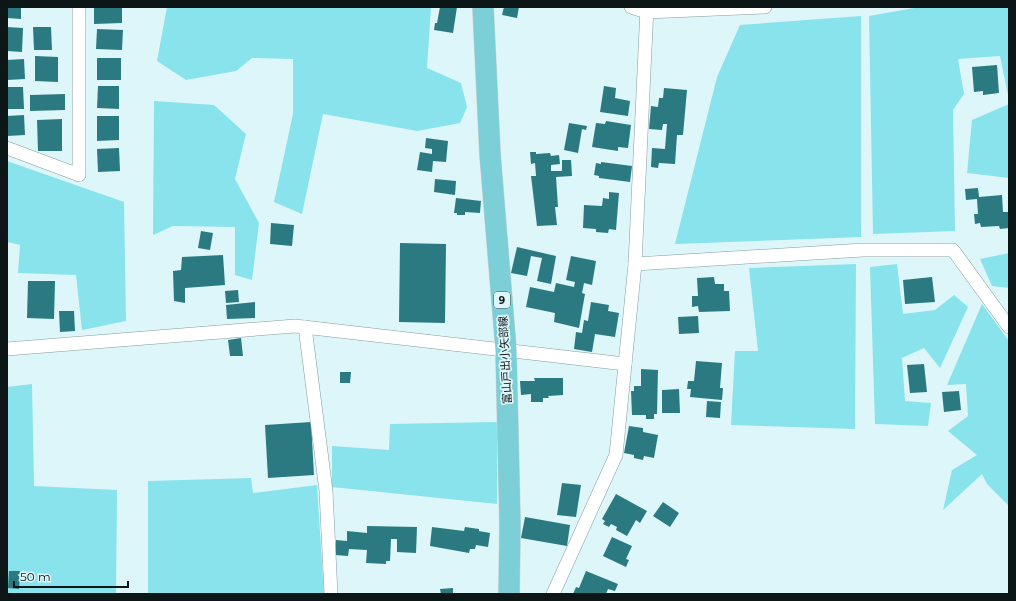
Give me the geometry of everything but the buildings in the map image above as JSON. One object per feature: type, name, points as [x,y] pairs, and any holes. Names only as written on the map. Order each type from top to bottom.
[{"type":"main road","name":"富山戸出小矢部線","points":[[482,7],[490,154],[506,350],[510,524],[509,594]]},
{"type":"street","points":[[7,148],[79,175],[79,7]]},
{"type":"street","points":[[631,7],[647,10],[765,7]]},
{"type":"street","points":[[553,594],[616,456],[635,264],[647,10]]},
{"type":"street","points":[[635,264],[863,250],[953,250],[1009,327]]},
{"type":"street","points":[[7,349],[279,327],[305,327],[625,364]]},
{"type":"street","points":[[305,327],[326,492],[331,594]]},
{"type":"shaded area","points":[[167,7],[431,7],[427,68],[461,83],[467,107],[460,123],[417,131],[323,114],[302,214],[274,202],[293,114],[293,59],[252,58],[236,71],[186,80],[157,61]]},
{"type":"shaded area","points":[[920,7],[1009,7],[1009,100],[1000,56],[958,59],[964,94],[953,110],[955,231],[873,234],[869,16]]},
{"type":"shaded area","points":[[861,16],[861,237],[675,244],[717,77],[740,25]]},
{"type":"shaded area","points":[[154,101],[214,105],[246,134],[235,179],[259,223],[252,280],[235,275],[235,227],[173,226],[153,235]]},
{"type":"shaded area","points":[[1009,104],[1009,178],[967,173],[972,120]]},
{"type":"shaded area","points":[[7,161],[124,202],[126,321],[82,330],[76,275],[18,273],[20,245],[7,242]]},
{"type":"shaded area","points":[[1009,253],[1009,288],[992,286],[980,259]]},
{"type":"shaded area","points":[[856,264],[855,429],[731,425],[735,351],[758,351],[749,268]]},
{"type":"shaded area","points":[[897,264],[903,314],[935,310],[954,295],[968,307],[940,368],[924,348],[902,358],[905,401],[931,403],[928,426],[875,424],[870,267]]},
{"type":"shaded area","points":[[982,304],[1009,341],[1009,506],[987,484],[982,474],[943,510],[952,470],[977,455],[948,431],[968,416],[966,384],[947,385]]},
{"type":"shaded area","points":[[32,384],[34,486],[117,490],[116,594],[7,594],[7,387]]},
{"type":"shaded area","points":[[497,422],[497,504],[332,487],[332,446],[389,450],[390,424]]},
{"type":"shaded area","points":[[251,478],[253,493],[317,485],[324,594],[148,594],[148,481]]}]
